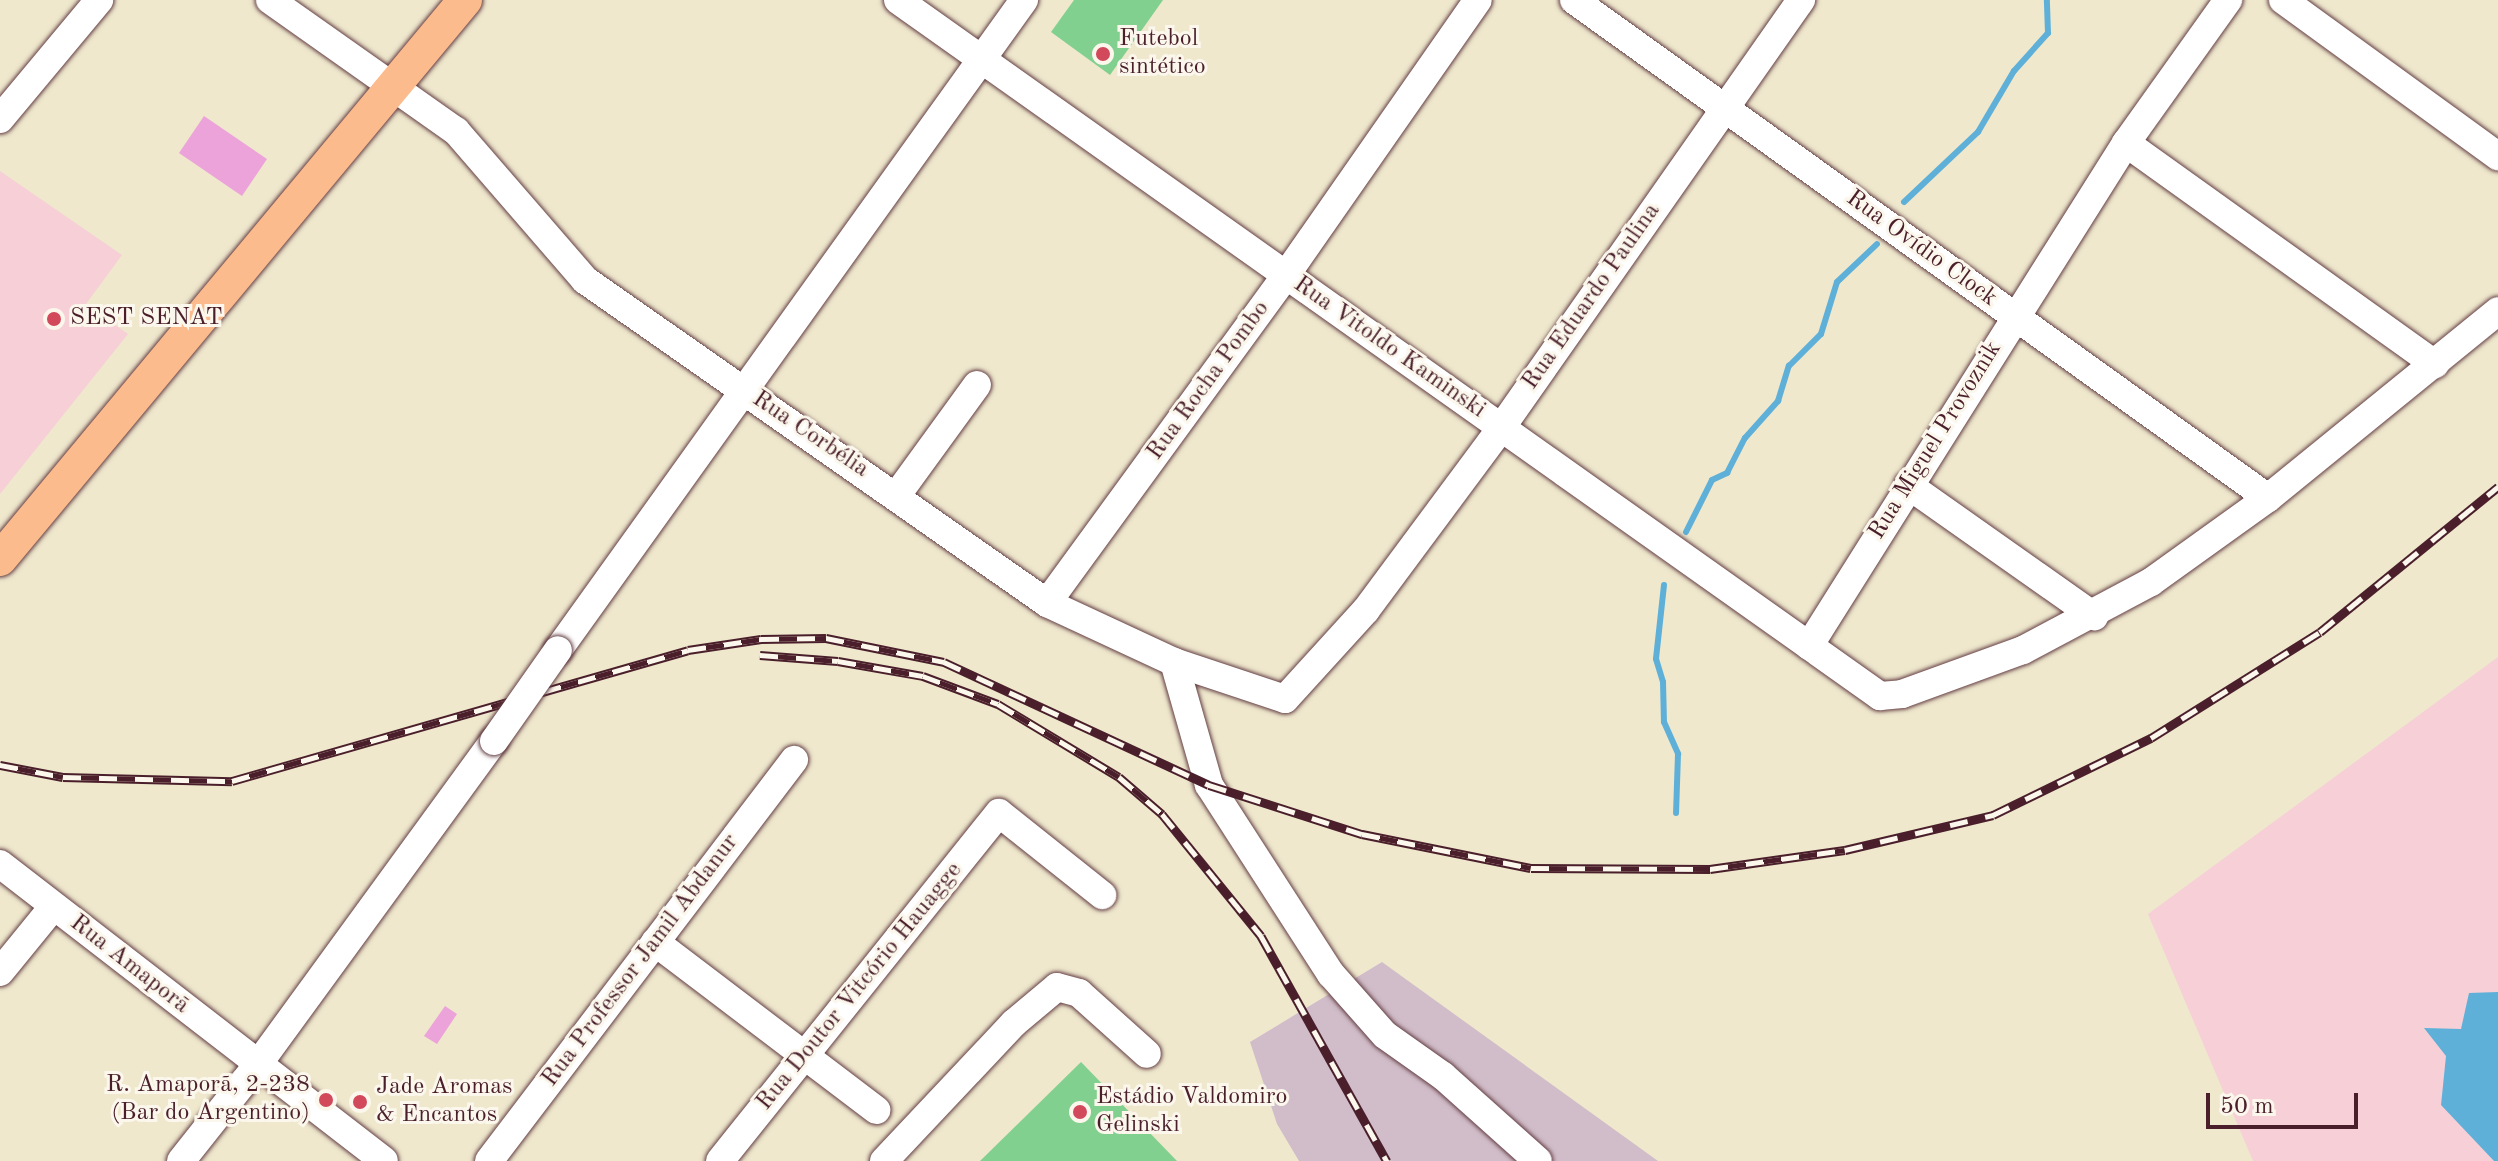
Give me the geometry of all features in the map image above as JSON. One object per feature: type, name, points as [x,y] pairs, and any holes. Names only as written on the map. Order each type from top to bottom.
[{"type":"main road","points":[[0,559],[465,0]]},
{"type":"street","points":[[0,119],[99,0]]},
{"type":"street","name":"Rua Corbélia","points":[[270,0],[456,131],[585,280],[897,495],[1047,603],[1174,662],[1285,699]]},
{"type":"street","name":"Rua Vitoldo Kaminski","points":[[898,0],[1880,696],[1902,694],[2023,650],[2094,616]]},
{"type":"street","points":[[181,1161],[259,1063],[494,741],[1024,0]]},
{"type":"street","name":"Rua Rocha Pombo","points":[[1047,603],[1286,275],[1478,0]]},
{"type":"street","name":"Rua Ovídio Clock","points":[[1574,0],[2268,498]]},
{"type":"street","name":"Rua Eduardo Paulina","points":[[1285,699],[1366,610],[1501,428],[1801,0]]},
{"type":"street","name":"Rua Miguel Provoznik","points":[[1809,646],[2014,316],[2126,143],[2228,0]]},
{"type":"street","points":[[2283,0],[2498,156]]},
{"type":"street","points":[[2126,143],[2435,364]]},
{"type":"street","points":[[1908,485],[2094,616],[2268,498],[2498,311]]},
{"type":"street","points":[[897,495],[977,385]]},
{"type":"street","points":[[1174,662],[1209,785],[1331,974],[1385,1035],[1443,1076],[1538,1161]]},
{"type":"street","name":"Rua Professor Jamil Abdanur","points":[[489,1161],[794,760]]},
{"type":"street","name":"Rua Doutor Vitcório Hauagge","points":[[720,1161],[999,813],[1102,895]]},
{"type":"street","name":"Rua Amaporã","points":[[0,864],[384,1161]]},
{"type":"street","points":[[0,972],[53,907]]},
{"type":"street","points":[[655,942],[876,1110]]},
{"type":"street","points":[[884,1161],[1014,1023],[1057,987],[1079,993],[1147,1054]]},
{"type":"shaded area","name":"SEST SENAT","points":[[0,171],[122,255],[86,304],[128,334],[0,494]]},
{"type":"shaded area","points":[[2498,657],[2498,1161],[2253,1161],[2148,914]]},
{"type":"shaded area","points":[[1382,962],[1658,1161],[1299,1161],[1277,1124],[1250,1042]]},
{"type":"green space","name":"Futebol sintético","points":[[1074,0],[1163,0],[1110,75],[1051,32]]},
{"type":"green space","name":"Estádio Valdomiro Gelinski","points":[[1081,1062],[1177,1161],[980,1161]]},
{"type":"water","points":[[2498,992],[2498,1161],[2494,1161],[2441,1105],[2446,1056],[2424,1028],[2461,1029],[2469,993]]},
{"type":"building","points":[[204,116],[267,159],[242,196],[179,153]]},
{"type":"building","points":[[445,1006],[457,1014],[437,1044],[424,1036]]},
{"type":"waterway","points":[[1904,202],[1978,132],[2014,71],[2048,33],[2047,0]]},
{"type":"waterway","points":[[1686,532],[1712,480],[1727,473],[1745,438],[1778,401],[1789,366],[1821,334],[1837,282],[1877,244]]},
{"type":"waterway","points":[[1664,585],[1656,659],[1663,682],[1664,722],[1678,754],[1676,813]]},
{"type":"railway","points":[[0,765],[63,777],[232,781],[688,650],[761,639],[826,638],[944,662],[1209,785],[1362,834],[1531,868],[1710,869],[1845,850],[1993,815],[2151,738],[2320,632],[2498,487]]},
{"type":"railway","points":[[760,655],[838,661],[923,676],[998,704],[1119,777],[1162,814],[1261,936],[1387,1161]]},
{"type":"place","name":"Futebol sintético","points":[[1103,54]]},
{"type":"place","name":"SEST SENAT","points":[[54,319]]},
{"type":"place","name":"R. Amaporã, 2-238 (Bar do Argentino)","points":[[326,1100]]},
{"type":"place","name":"Jade Aromas & Encantos","points":[[360,1102]]},
{"type":"place","name":"Estádio Valdomiro Gelinski","points":[[1080,1112]]}]
